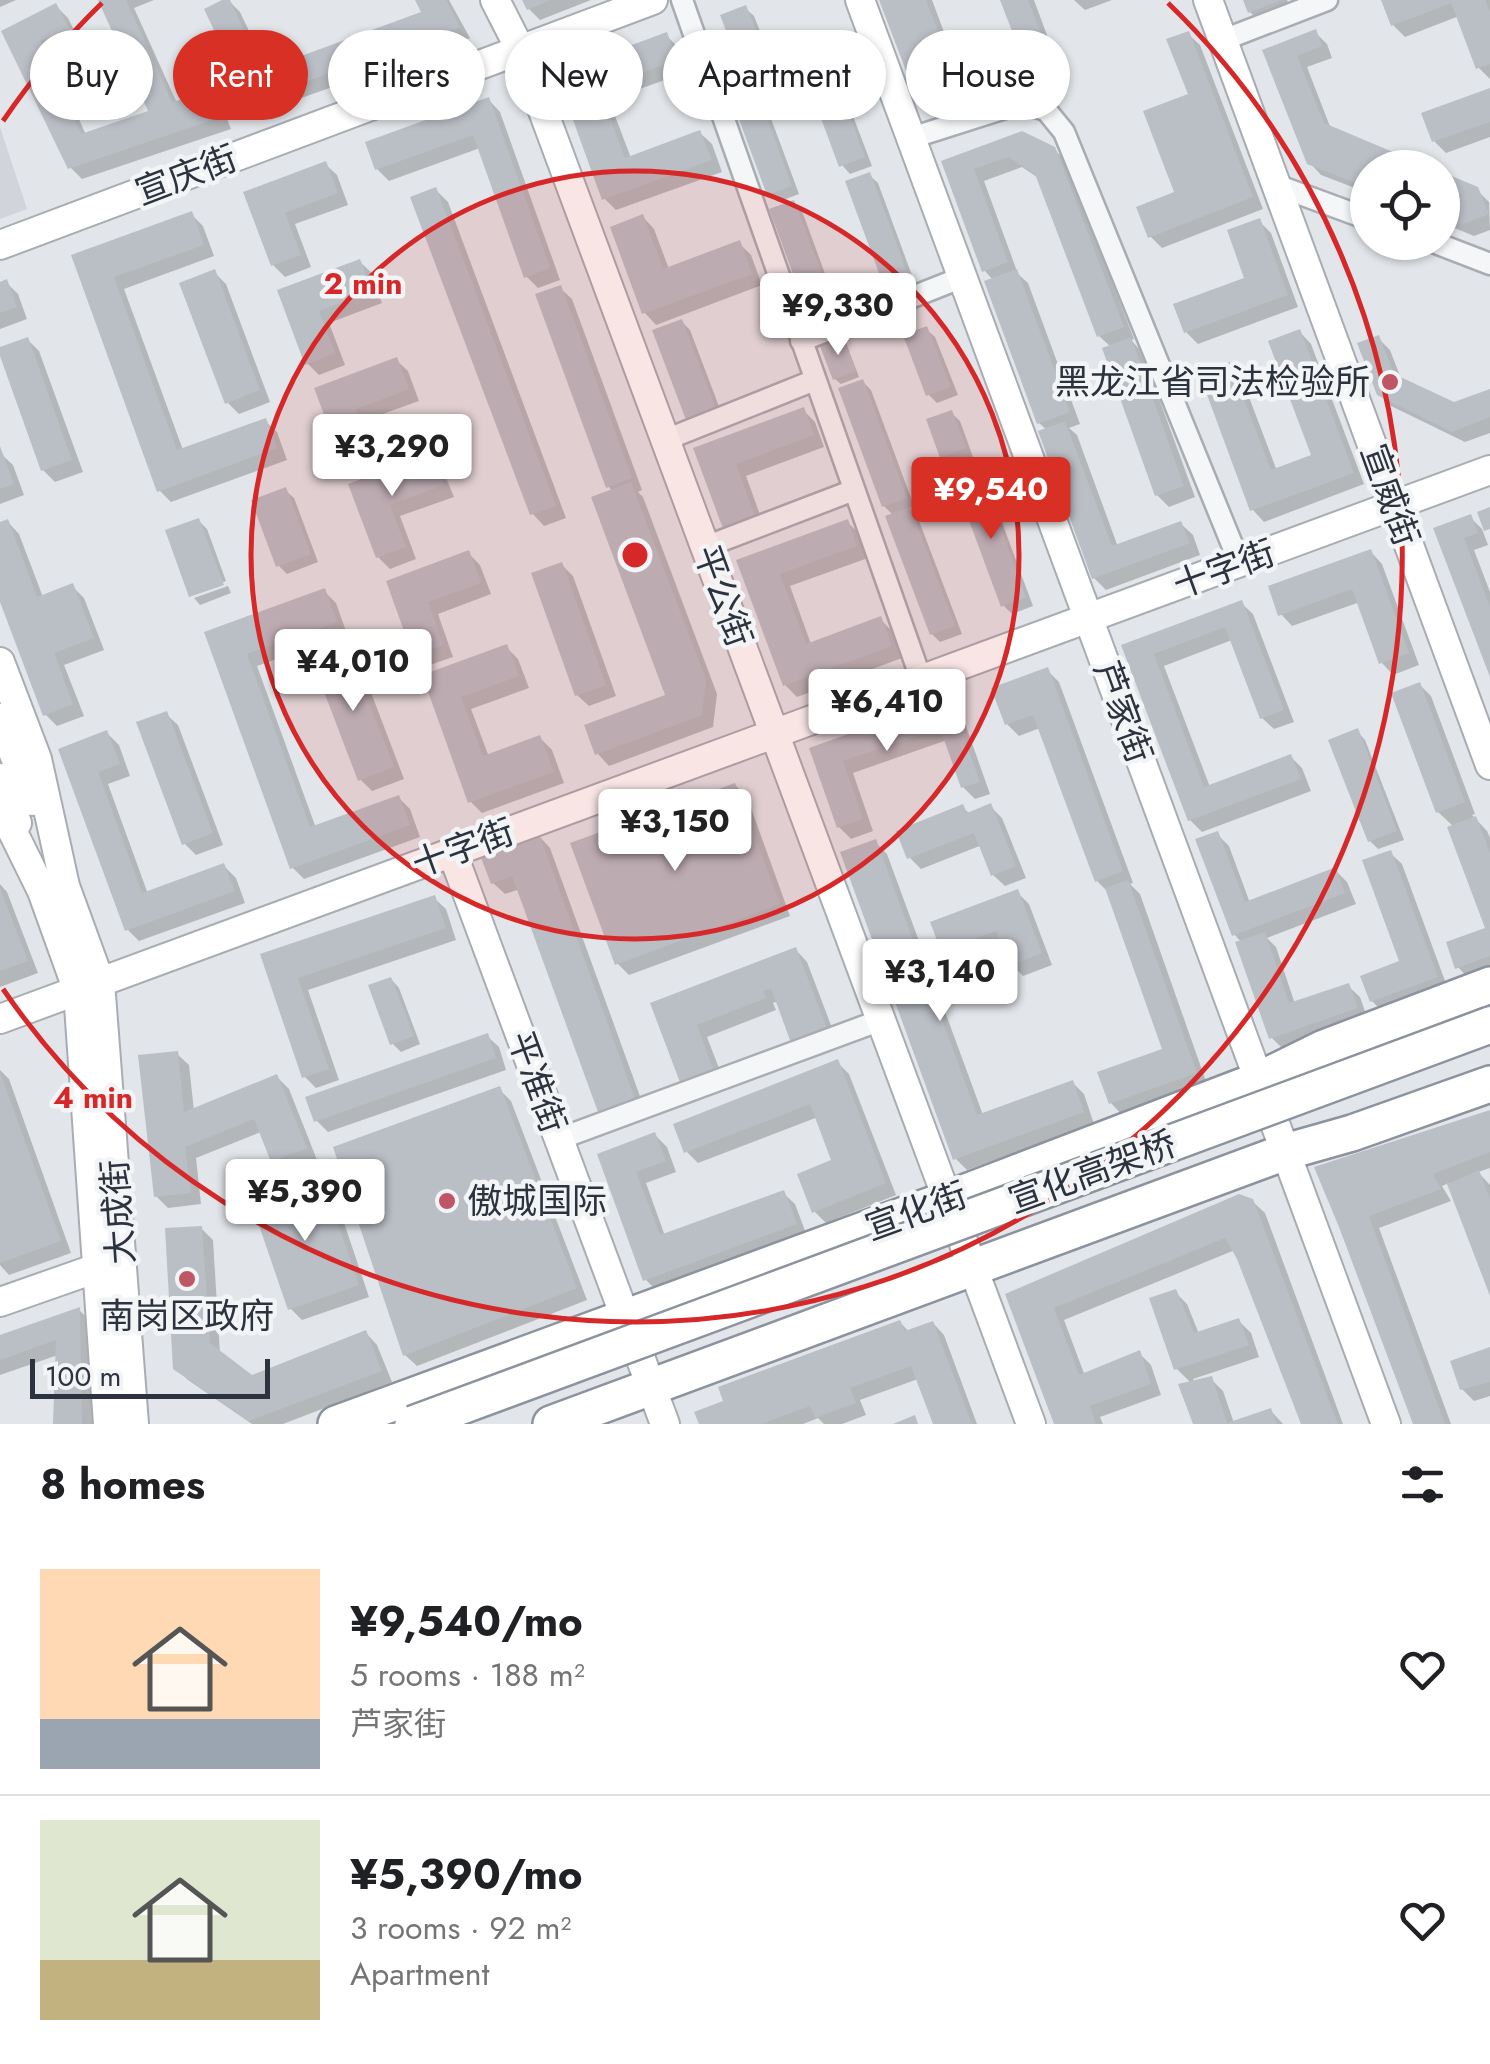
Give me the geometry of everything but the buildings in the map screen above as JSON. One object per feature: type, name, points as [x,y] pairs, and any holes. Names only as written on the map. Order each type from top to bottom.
[{"type":"highway","name":"宣化街","points":[[336,1424],[948,1200],[1259,1080],[1324,1048],[1490,985]]},
{"type":"highway","points":[[1259,1080],[1490,1004]]},
{"type":"highway","name":"宣化高架桥","points":[[414,1424],[1490,1025]]},
{"type":"highway","name":"宣化高架桥","points":[[470,1424],[1490,1046]]},
{"type":"highway","points":[[1285,1152],[1348,1120],[1490,1064]]},
{"type":"highway","name":"宣化街","points":[[551,1424],[1285,1152],[1352,1133],[1490,1084]]},
{"type":"street","name":"平公街","points":[[495,0],[510,30]]},
{"type":"street","name":"宣庆街","points":[[572,30],[653,0]]},
{"type":"street","points":[[682,0],[922,679]]},
{"type":"street","name":"芦家街","points":[[860,0],[1386,1424]]},
{"type":"street","name":"宣威街","points":[[1208,0],[1490,765]]},
{"type":"street","points":[[1223,40],[1328,0]]},
{"type":"street","name":"宣庆街","points":[[0,245],[505,55]]},
{"type":"street","points":[[911,138],[1020,102],[1046,110],[1064,132],[1240,564]]},
{"type":"street","name":"平公街","points":[[547,120],[1031,1424]]},
{"type":"street","points":[[1276,185],[1350,212]]},
{"type":"street","points":[[1460,253],[1490,264]]},
{"type":"street","points":[[801,341],[962,277]]},
{"type":"street","points":[[666,440],[815,380]]},
{"type":"street","name":"十字街","points":[[0,1019],[1490,470]]},
{"type":"street","points":[[705,547],[854,490]]},
{"type":"street","name":"大成街","points":[[0,662],[37,759],[54,889]]},
{"type":"street","name":"大成街","points":[[0,718],[89,986],[134,1424]]},
{"type":"street","name":"大成街","points":[[0,778],[54,889]]},
{"type":"street","name":"大成街","points":[[0,806],[54,889]]},
{"type":"street","name":"平准街","points":[[452,852],[665,1424]]},
{"type":"street","name":"大成街","points":[[89,986],[97,1268],[108,1424]]},
{"type":"street","points":[[559,1139],[881,1020]]},
{"type":"street","points":[[0,1302],[97,1268]]},
{"type":"shaded area","points":[[0,127],[27,209],[0,219]]},
{"type":"place","name":"黑龙江省司法检验所","points":[[1390,382]]},
{"type":"place","name":"傲城国际","points":[[447,1201]]},
{"type":"place","name":"南岗区政府","points":[[187,1279]]}]
